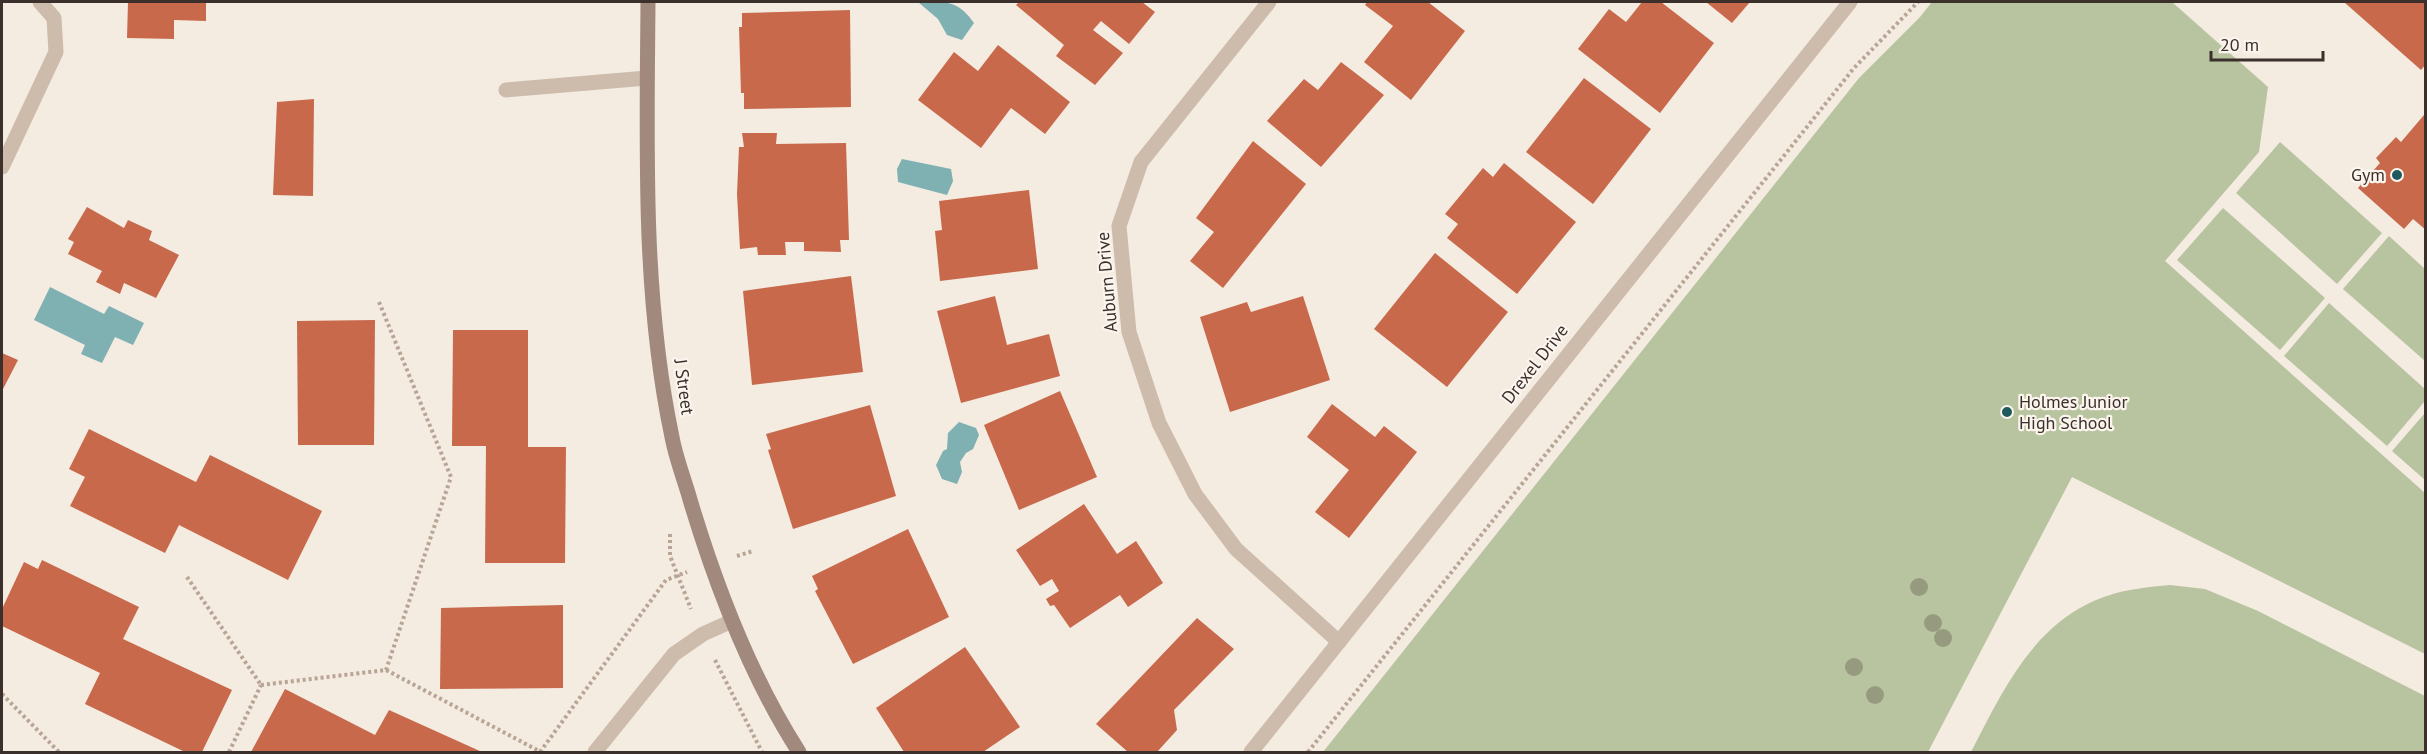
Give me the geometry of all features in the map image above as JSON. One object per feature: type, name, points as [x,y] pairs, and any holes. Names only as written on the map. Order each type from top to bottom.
[{"type":"street","points":[[2,167],[56,52],[54,18],[40,2]]},
{"type":"street","name":"J Street","points":[[648,2],[647,78],[651,264],[661,367],[670,428],[709,564],[766,695],[799,753]]},
{"type":"street","name":"Auburn Drive","points":[[1269,2],[1141,162],[1119,226],[1129,332],[1159,423],[1195,494],[1236,549],[1339,642]]},
{"type":"street","name":"Drexel Drive","points":[[1251,753],[1850,2]]},
{"type":"street","points":[[506,90],[647,78]]},
{"type":"street","points":[[595,753],[674,654],[703,634],[732,621]]},
{"type":"path","points":[[1308,753],[1854,68],[1918,2]]},
{"type":"path","points":[[379,302],[451,477],[386,670]]},
{"type":"path","points":[[261,685],[386,670],[540,752],[666,580],[676,575],[762,753]]},
{"type":"path","points":[[187,577],[261,685]]},
{"type":"path","points":[[229,753],[261,685]]},
{"type":"path","points":[[2,694],[59,753]]},
{"type":"green space","name":"Holmes Junior High School","points":[[1932,2],[2172,2],[2268,87],[2259,152],[2165,261],[2425,493],[2425,654],[2072,477],[1928,752],[1323,752],[1859,78]]},
{"type":"green space","points":[[2280,142],[2382,233],[2337,284],[2236,193]]},
{"type":"green space","points":[[2223,208],[2325,298],[2280,350],[2177,260]]},
{"type":"green space","points":[[2389,236],[2425,269],[2425,361],[2343,289]]},
{"type":"green space","points":[[2329,303],[2425,389],[2425,401],[2387,446],[2284,356]]},
{"type":"green space","points":[[2425,413],[2425,480],[2392,451]]},
{"type":"green space","points":[[2170,585],[2205,589],[2258,611],[2425,696],[2425,752],[1971,752],[2009,682],[2024,660],[2060,622],[2082,607],[2107,596],[2130,590]]},
{"type":"water","points":[[918,2],[943,2],[956,6],[974,23],[962,40],[947,35],[938,19]]},
{"type":"water","points":[[902,159],[951,169],[953,181],[947,195],[898,182],[897,169]]},
{"type":"water","points":[[50,287],[104,314],[109,306],[144,323],[133,345],[115,337],[102,363],[81,354],[85,345],[34,320]]},
{"type":"water","points":[[959,422],[976,428],[979,435],[973,449],[966,453],[960,462],[962,472],[957,484],[942,479],[936,465],[943,451],[947,449],[948,433]]},
{"type":"building","points":[[128,2],[206,2],[206,21],[174,20],[174,39],[127,38]]},
{"type":"building","points":[[1019,2],[1142,2],[1155,12],[1129,44],[1101,21],[1093,30],[1123,53],[1095,85],[1056,56],[1064,45],[1016,5]]},
{"type":"building","points":[[1367,2],[1428,2],[1465,31],[1411,100],[1364,62],[1393,26],[1365,5]]},
{"type":"building","points":[[1642,2],[1661,2],[1714,43],[1660,113],[1578,49],[1609,9],[1626,22]]},
{"type":"building","points":[[1706,2],[1750,2],[1732,23]]},
{"type":"building","points":[[2344,2],[2426,2],[2426,64],[2421,70]]},
{"type":"building","points":[[850,10],[851,107],[744,109],[744,93],[741,93],[739,27],[742,27],[742,13]]},
{"type":"building","points":[[998,45],[1070,102],[1045,134],[1011,108],[981,148],[918,100],[954,52],[978,71]]},
{"type":"building","points":[[1341,62],[1384,95],[1321,167],[1267,121],[1304,79],[1318,90]]},
{"type":"building","points":[[1584,78],[1651,129],[1593,204],[1526,152]]},
{"type":"building","points":[[314,99],[313,196],[273,195],[277,102]]},
{"type":"building","name":"Gym","points":[[2424,115],[2426,230],[2413,219],[2404,229],[2358,188],[2380,163],[2376,158],[2396,137],[2401,142]]},
{"type":"building","points":[[742,133],[777,133],[776,144],[846,143],[849,240],[840,240],[841,252],[804,251],[804,242],[785,242],[786,255],[758,255],[757,247],[740,249],[737,194],[739,147],[744,147]]},
{"type":"building","points":[[1253,141],[1306,184],[1223,288],[1190,261],[1214,232],[1196,218]]},
{"type":"building","points":[[1504,163],[1576,222],[1517,294],[1447,238],[1458,224],[1445,214],[1483,168],[1493,177]]},
{"type":"building","points":[[1029,190],[1038,269],[940,281],[935,231],[942,230],[939,201]]},
{"type":"building","points":[[87,207],[124,228],[128,220],[152,231],[149,240],[179,255],[156,298],[124,283],[120,294],[96,282],[102,271],[68,254],[74,242],[68,239]]},
{"type":"building","points":[[1435,253],[1508,312],[1447,387],[1374,329]]},
{"type":"building","points":[[851,276],[863,372],[752,385],[743,291]]},
{"type":"building","points":[[995,296],[1007,345],[1049,334],[1060,376],[961,403],[937,311]]},
{"type":"building","points":[[1303,296],[1330,380],[1230,412],[1200,317],[1247,302],[1251,312]]},
{"type":"building","points":[[375,320],[374,445],[298,445],[297,321]]},
{"type":"building","points":[[453,330],[528,330],[528,447],[566,447],[565,563],[485,563],[486,446],[452,446]]},
{"type":"building","points":[[2,353],[18,360],[2,391]]},
{"type":"building","points":[[1060,391],[1097,477],[1019,510],[984,425]]},
{"type":"building","points":[[1332,404],[1375,437],[1384,426],[1417,452],[1349,538],[1315,512],[1349,470],[1307,437]]},
{"type":"building","points":[[870,405],[896,496],[793,529],[768,450],[771,449],[766,434]]},
{"type":"building","points":[[89,429],[196,482],[210,455],[322,511],[288,580],[179,525],[165,553],[70,506],[85,477],[69,469]]},
{"type":"building","points":[[1084,504],[1117,554],[1136,541],[1163,583],[1128,607],[1120,595],[1070,628],[1054,605],[1050,606],[1046,599],[1059,591],[1052,579],[1040,586],[1016,550]]},
{"type":"building","points":[[908,529],[949,617],[853,664],[815,591],[818,589],[812,576]]},
{"type":"building","points":[[42,560],[139,607],[123,639],[232,690],[202,752],[185,752],[85,704],[100,673],[2,626],[2,609],[24,562],[38,569]]},
{"type":"building","points":[[563,605],[563,688],[440,689],[441,608]]},
{"type":"building","points":[[1197,618],[1234,649],[1174,710],[1177,730],[1157,752],[1128,752],[1096,724]]},
{"type":"building","points":[[965,647],[1020,727],[983,752],[904,752],[876,708]]},
{"type":"building","points":[[285,689],[375,735],[389,710],[482,752],[251,752]]},
{"type":"place","name":"Gym","points":[[2397,175]]},
{"type":"place","name":"Holmes Junior High School","points":[[2007,412]]}]
